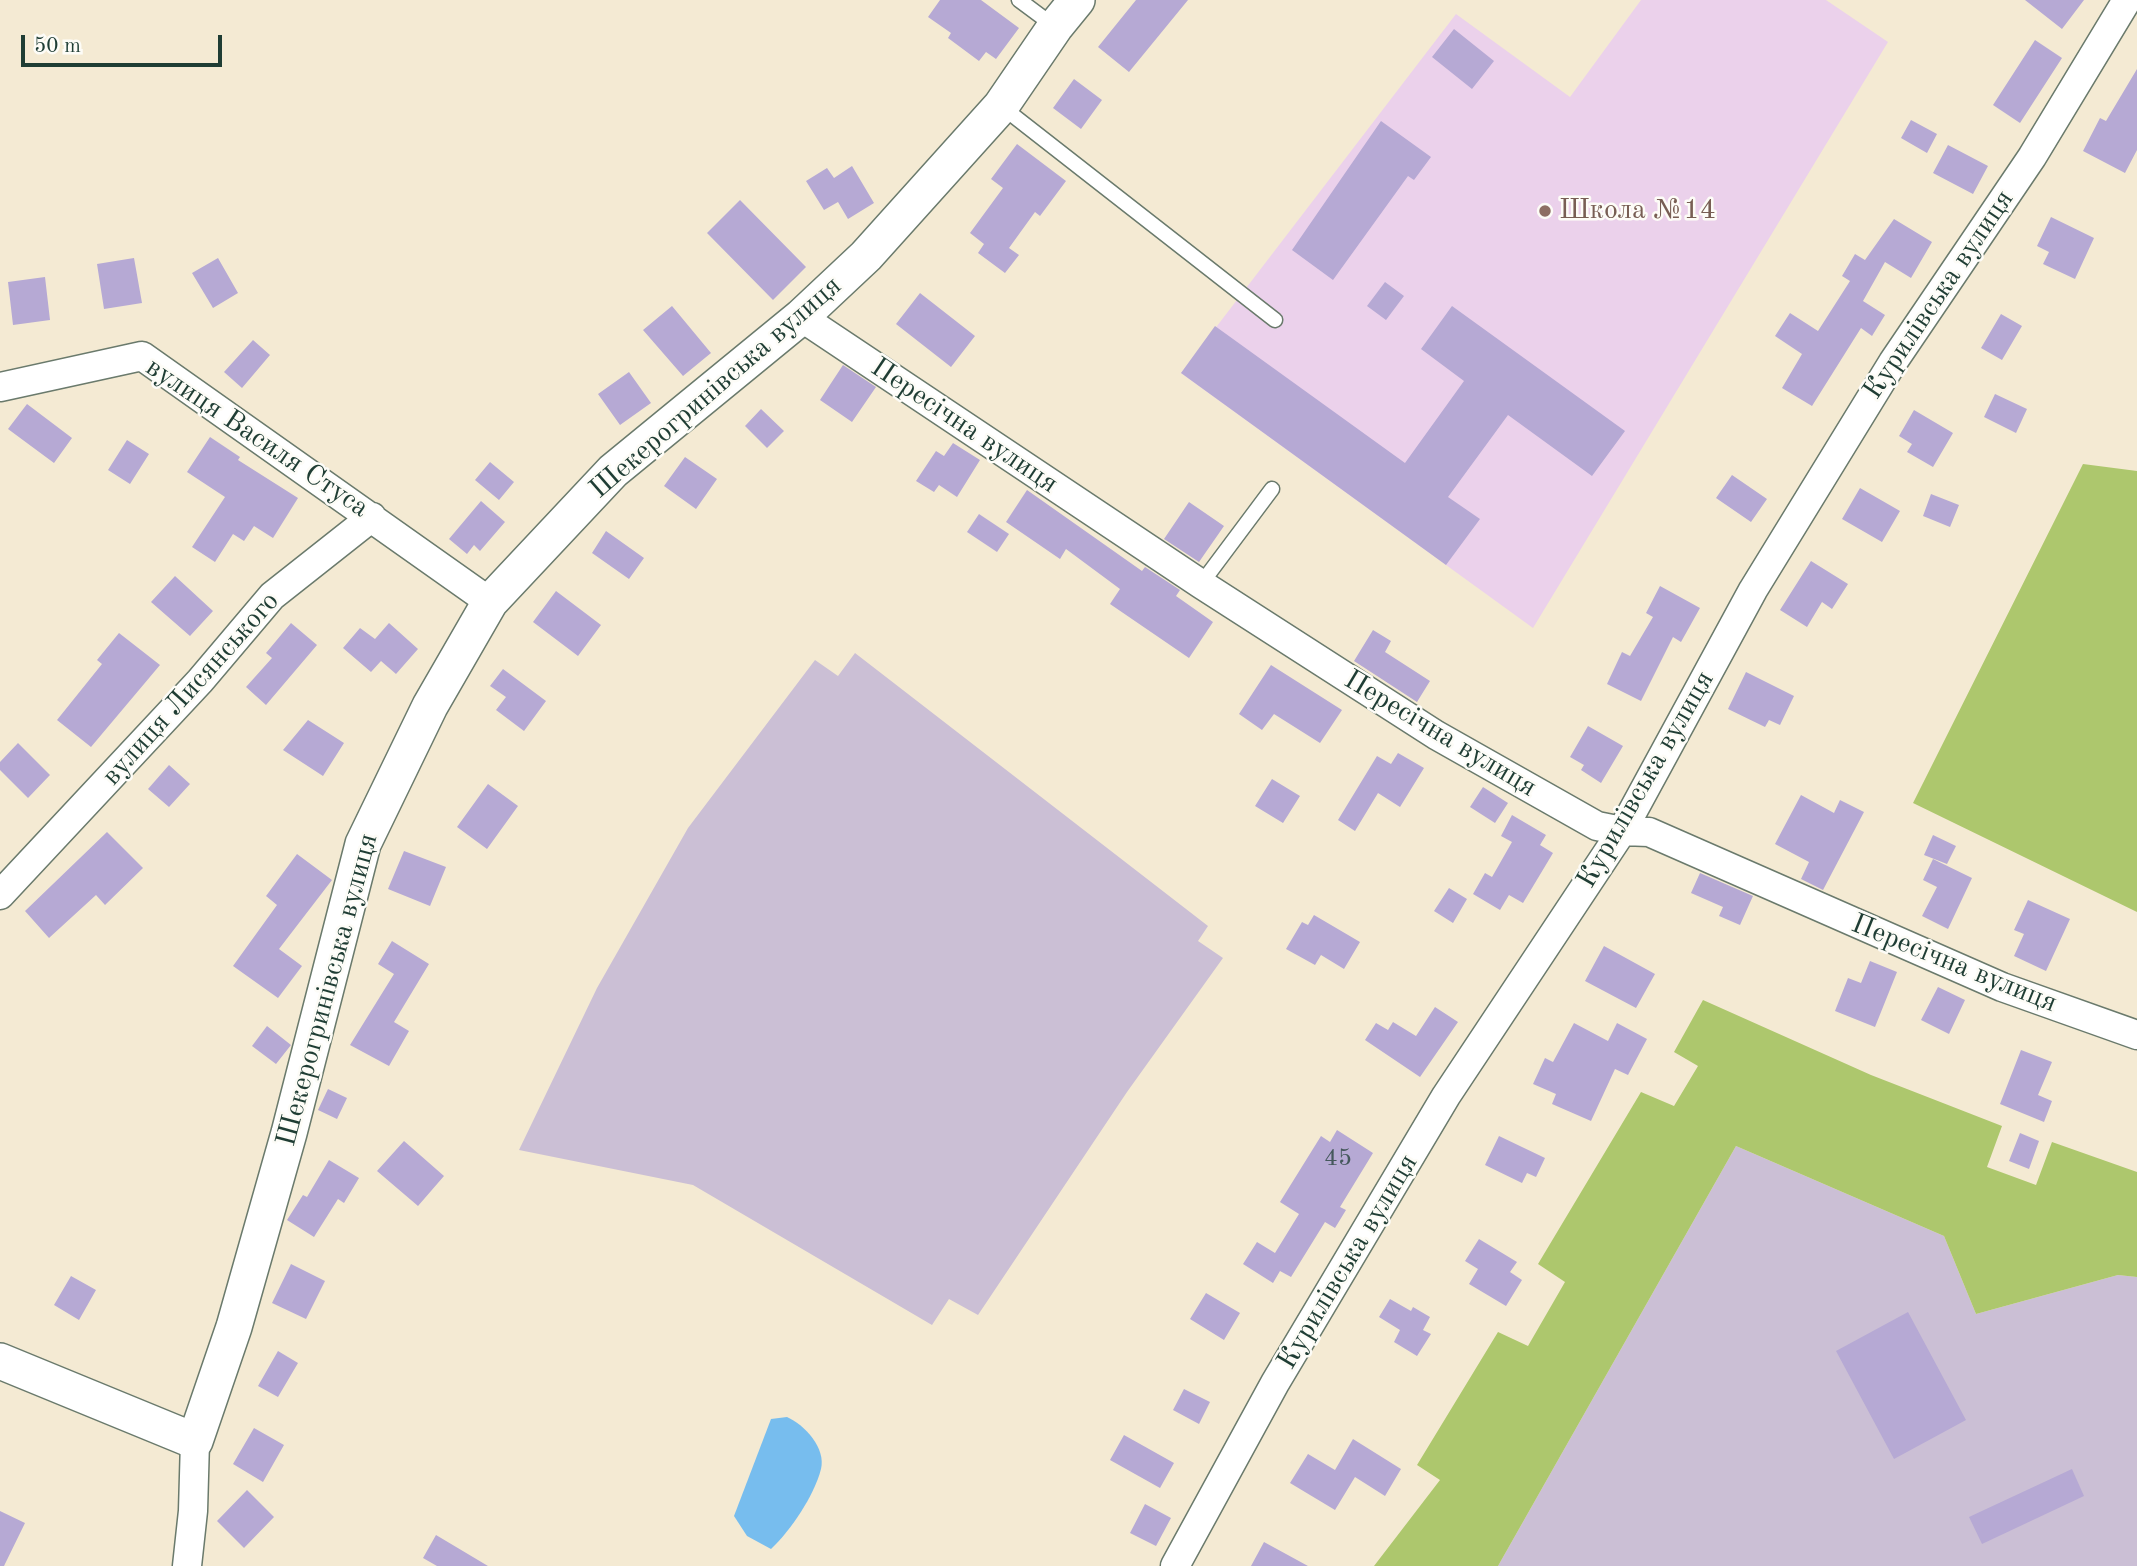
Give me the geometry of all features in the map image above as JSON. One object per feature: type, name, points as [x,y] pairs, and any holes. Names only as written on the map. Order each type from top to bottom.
[{"type":"street","name":"Шекерогринівська вулиця","points":[[187,1566],[193,1511],[195,1441],[234,1327],[285,1146],[363,844],[430,706],[491,602],[613,471],[801,317],[866,256],[1001,106],[1055,27],[1077,0]]},
{"type":"street","name":"Курилівська вулиця","points":[[1175,1566],[1275,1383],[1446,1096],[1622,831],[1753,590],[1893,362],[2032,157],[2127,0]]},
{"type":"street","name":"Пересічна вулиця","points":[[801,317],[1201,584],[1436,735],[1597,826],[1622,831],[1649,832],[2002,987],[2137,1035]]},
{"type":"street","name":"вулиця Василя Стуса","points":[[0,387],[142,356],[491,602]]},
{"type":"street","name":"вулиця Лисянського","points":[[0,895],[11,869],[200,681],[272,596],[372,517]]},
{"type":"street","points":[[0,1360],[195,1441]]},
{"type":"lane","points":[[1018,0],[1055,27]]},
{"type":"lane","points":[[1001,106],[1275,320]]},
{"type":"lane","points":[[1201,584],[1272,489]]},
{"type":"shaded area","name":"Школа №14","points":[[1641,0],[1826,0],[1888,42],[1533,628],[1181,373],[1456,14],[1570,97]]},
{"type":"shaded area","points":[[855,653],[1208,926],[1198,941],[1223,958],[1127,1092],[978,1315],[949,1299],[932,1325],[693,1185],[519,1150],[597,988],[688,828],[815,660],[838,676]]},
{"type":"shaded area","points":[[1736,1146],[1944,1236],[1976,1314],[2118,1275],[2137,1277],[2137,1566],[1498,1566]]},
{"type":"green space","points":[[2083,464],[2137,471],[2137,912],[1913,803]]},
{"type":"green space","points":[[1703,1000],[1871,1075],[2002,1126],[1987,1167],[2036,1185],[2052,1142],[2137,1172],[2137,1277],[2118,1275],[1976,1314],[1944,1236],[1736,1146],[1498,1566],[1374,1566],[1440,1480],[1417,1465],[1498,1332],[1528,1346],[1565,1282],[1538,1264],[1641,1092],[1674,1106],[1698,1066],[1674,1052]]},
{"type":"water","points":[[787,1417],[813,1438],[822,1461],[818,1479],[801,1512],[771,1549],[747,1536],[734,1516],[771,1419]]},
{"type":"building","points":[[940,0],[981,0],[1019,28],[996,59],[986,52],[979,61],[948,38],[951,33],[928,17]]},
{"type":"building","points":[[1136,0],[1188,0],[1129,72],[1098,47]]},
{"type":"building","points":[[2025,0],[2084,0],[2062,29]]},
{"type":"building","points":[[1454,29],[1494,61],[1472,89],[1432,57]]},
{"type":"building","points":[[2035,40],[2062,58],[2020,123],[1993,105]]},
{"type":"building","points":[[2137,69],[2137,150],[2125,173],[2083,151],[2100,118],[2106,121]]},
{"type":"building","points":[[1074,79],[1102,100],[1081,129],[1053,108]]},
{"type":"building","points":[[1911,120],[1937,134],[1927,153],[1901,138]]},
{"type":"building","points":[[1381,121],[1431,157],[1414,180],[1408,176],[1333,280],[1292,250]]},
{"type":"building","points":[[1017,144],[1066,181],[1040,216],[1035,212],[1009,248],[1019,255],[1005,273],[978,253],[984,244],[970,233],[1003,188],[991,179]]},
{"type":"building","points":[[1948,145],[1988,166],[1973,194],[1933,173]]},
{"type":"building","points":[[852,166],[874,203],[848,219],[838,202],[824,210],[806,181],[827,168],[834,178]]},
{"type":"building","points":[[740,200],[806,267],[773,300],[707,233]]},
{"type":"building","points":[[2051,217],[2094,238],[2075,279],[2043,264],[2049,252],[2037,246]]},
{"type":"building","points":[[1894,219],[1932,242],[1911,278],[1885,262],[1863,301],[1885,315],[1872,336],[1861,328],[1812,406],[1782,388],[1802,354],[1775,336],[1790,313],[1818,331],[1850,281],[1842,276],[1855,254],[1865,260]]},
{"type":"building","points":[[134,258],[142,303],[104,309],[97,264]]},
{"type":"building","points":[[218,258],[238,293],[213,308],[192,273]]},
{"type":"building","points":[[45,277],[50,320],[13,325],[8,282]]},
{"type":"building","points":[[1385,282],[1404,296],[1386,320],[1367,306]]},
{"type":"building","points":[[920,293],[975,336],[951,367],[896,324]]},
{"type":"building","points":[[672,306],[711,353],[683,376],[643,330]]},
{"type":"building","points":[[1452,306],[1625,431],[1592,476],[1508,415],[1448,497],[1480,519],[1446,565],[1181,373],[1215,326],[1405,463],[1464,381],[1421,349]]},
{"type":"building","points":[[2001,314],[2022,326],[2002,360],[1981,348]]},
{"type":"building","points":[[253,340],[270,355],[242,388],[224,372]]},
{"type":"building","points":[[843,365],[876,387],[852,422],[820,400]]},
{"type":"building","points":[[629,372],[651,403],[620,425],[598,394]]},
{"type":"building","points":[[1995,394],[2027,409],[2016,433],[1984,417]]},
{"type":"building","points":[[27,404],[72,438],[54,463],[8,429]]},
{"type":"building","points":[[761,409],[784,431],[767,448],[745,426]]},
{"type":"building","points":[[1914,410],[1953,433],[1933,467],[1907,452],[1912,444],[1899,436]]},
{"type":"building","points":[[210,437],[240,457],[238,460],[298,498],[273,538],[254,526],[244,541],[233,534],[215,562],[192,547],[225,497],[187,472]]},
{"type":"building","points":[[127,440],[149,454],[130,484],[108,470]]},
{"type":"building","points":[[953,443],[980,460],[957,497],[939,485],[934,492],[916,481],[936,451],[944,456]]},
{"type":"building","points":[[685,457],[717,479],[696,509],[664,486]]},
{"type":"building","points":[[490,462],[514,482],[499,500],[475,480]]},
{"type":"building","points":[[1732,475],[1767,499],[1751,522],[1716,498]]},
{"type":"building","points":[[1860,488],[1900,511],[1882,542],[1842,519]]},
{"type":"building","points":[[1027,490],[1142,571],[1145,567],[1180,590],[1176,596],[1213,622],[1189,658],[1110,604],[1120,589],[1066,549],[1060,559],[1006,522]]},
{"type":"building","points":[[1931,494],[1959,505],[1950,527],[1923,516]]},
{"type":"building","points":[[481,501],[505,522],[480,551],[474,545],[467,554],[449,539]]},
{"type":"building","points":[[1189,502],[1224,526],[1199,562],[1164,539]]},
{"type":"building","points":[[979,514],[1009,534],[997,552],[967,532]]},
{"type":"building","points":[[606,531],[644,558],[629,579],[592,553]]},
{"type":"building","points":[[1811,561],[1848,584],[1832,609],[1822,602],[1807,627],[1780,610]]},
{"type":"building","points":[[175,576],[213,611],[190,636],[151,602]]},
{"type":"building","points":[[1660,586],[1700,608],[1681,642],[1673,637],[1641,701],[1607,684],[1622,652],[1630,656],[1653,617],[1646,613]]},
{"type":"building","points":[[556,591],[601,625],[578,656],[533,622]]},
{"type":"building","points":[[291,623],[317,645],[266,705],[246,687],[272,658],[266,653]]},
{"type":"building","points":[[389,623],[418,649],[396,674],[381,661],[371,672],[343,648],[360,628],[375,639]]},
{"type":"building","points":[[1373,630],[1391,641],[1385,652],[1430,681],[1417,702],[1354,661]]},
{"type":"building","points":[[119,633],[160,665],[91,747],[57,720],[102,664],[97,660]]},
{"type":"building","points":[[1271,665],[1342,710],[1320,743],[1274,714],[1262,730],[1239,714]]},
{"type":"building","points":[[503,669],[546,701],[524,731],[496,710],[506,697],[490,686]]},
{"type":"building","points":[[1746,672],[1794,696],[1780,725],[1769,720],[1765,727],[1728,709]]},
{"type":"building","points":[[308,720],[344,743],[323,776],[283,750]]},
{"type":"building","points":[[1588,726],[1623,746],[1601,783],[1581,770],[1584,765],[1570,757]]},
{"type":"building","points":[[18,743],[50,775],[28,798],[0,770],[0,762]]},
{"type":"building","points":[[1398,753],[1424,768],[1400,807],[1378,793],[1355,831],[1338,820],[1377,756],[1391,764]]},
{"type":"building","points":[[169,765],[190,784],[169,807],[148,789]]},
{"type":"building","points":[[1272,779],[1300,796],[1283,823],[1255,806]]},
{"type":"building","points":[[488,784],[518,806],[487,849],[457,827]]},
{"type":"building","points":[[1483,787],[1508,803],[1495,823],[1470,807]]},
{"type":"building","points":[[1801,795],[1834,813],[1840,800],[1864,812],[1823,890],[1801,879],[1809,862],[1775,844]]},
{"type":"building","points":[[1512,815],[1546,835],[1540,845],[1553,853],[1523,903],[1509,895],[1500,910],[1473,894],[1485,873],[1492,877],[1512,842],[1501,836]]},
{"type":"building","points":[[107,832],[143,868],[105,905],[96,895],[49,938],[25,911]]},
{"type":"building","points":[[1933,835],[1956,846],[1947,864],[1924,855]]},
{"type":"building","points":[[404,851],[446,867],[430,906],[388,889]]},
{"type":"building","points":[[297,854],[332,880],[279,949],[302,966],[278,998],[233,966],[277,905],[266,896]]},
{"type":"building","points":[[1933,859],[1972,878],[1948,929],[1922,916],[1937,887],[1923,880]]},
{"type":"building","points":[[1700,873],[1753,896],[1740,925],[1719,916],[1723,907],[1691,893]]},
{"type":"building","points":[[1449,888],[1467,899],[1453,923],[1434,911]]},
{"type":"building","points":[[2028,900],[2070,919],[2046,971],[2014,956],[2024,934],[2014,930]]},
{"type":"building","points":[[1314,915],[1360,942],[1344,969],[1321,955],[1315,965],[1286,949],[1302,922],[1308,925]]},
{"type":"building","points":[[392,941],[429,964],[394,1022],[409,1031],[389,1066],[350,1045],[394,974],[378,964]]},
{"type":"building","points":[[1604,946],[1655,974],[1636,1008],[1585,981]]},
{"type":"building","points":[[1870,961],[1897,972],[1875,1027],[1835,1011],[1848,978],[1861,983]]},
{"type":"building","points":[[1938,987],[1965,1000],[1949,1034],[1921,1020]]},
{"type":"building","points":[[1435,1007],[1458,1022],[1420,1077],[1365,1040],[1376,1023],[1388,1030],[1393,1022],[1416,1036]]},
{"type":"building","points":[[1574,1023],[1608,1041],[1617,1023],[1647,1039],[1628,1075],[1615,1069],[1591,1121],[1552,1104],[1556,1094],[1533,1084],[1545,1058],[1553,1062]]},
{"type":"building","points":[[267,1026],[291,1045],[276,1064],[252,1046]]},
{"type":"building","points":[[2021,1050],[2052,1062],[2038,1095],[2052,1101],[2044,1122],[2000,1104]]},
{"type":"building","points":[[328,1089],[347,1098],[337,1119],[318,1110]]},
{"type":"building","points":[[1337,1130],[1373,1153],[1340,1207],[1346,1210],[1335,1228],[1325,1222],[1291,1277],[1280,1271],[1273,1283],[1243,1264],[1257,1242],[1275,1253],[1299,1214],[1280,1202],[1321,1136],[1330,1142]]},
{"type":"building","points":[[2020,1133],[2039,1141],[2029,1169],[2009,1161]]},
{"type":"building","points":[[1499,1136],[1545,1158],[1536,1177],[1527,1173],[1522,1183],[1485,1165]]},
{"type":"building","points":[[404,1141],[444,1176],[418,1206],[377,1171]]},
{"type":"building","points":[[329,1160],[359,1178],[344,1203],[338,1199],[314,1237],[287,1220],[303,1195],[307,1197]]},
{"type":"building","points":[[1479,1239],[1517,1262],[1510,1272],[1522,1280],[1506,1306],[1469,1284],[1478,1269],[1465,1261]]},
{"type":"building","points":[[291,1264],[325,1281],[306,1319],[272,1303]]},
{"type":"building","points":[[71,1276],[96,1290],[79,1320],[54,1305]]},
{"type":"building","points":[[1206,1293],[1240,1313],[1224,1340],[1190,1319]]},
{"type":"building","points":[[1390,1299],[1411,1311],[1413,1307],[1430,1317],[1423,1330],[1431,1334],[1417,1356],[1394,1342],[1400,1330],[1379,1317]]},
{"type":"building","points":[[1908,1312],[1966,1420],[1894,1459],[1836,1351]]},
{"type":"building","points":[[278,1351],[298,1363],[278,1397],[258,1386]]},
{"type":"building","points":[[1184,1389],[1210,1402],[1199,1424],[1173,1410]]},
{"type":"building","points":[[254,1428],[284,1445],[263,1482],[233,1464]]},
{"type":"building","points":[[1124,1435],[1174,1463],[1160,1488],[1110,1460]]},
{"type":"building","points":[[1353,1439],[1401,1469],[1385,1496],[1355,1477],[1335,1510],[1290,1483],[1308,1454],[1335,1470]]},
{"type":"building","points":[[2072,1469],[2084,1496],[1982,1544],[1969,1517]]},
{"type":"building","points":[[247,1490],[274,1517],[244,1548],[217,1521]]},
{"type":"building","points":[[1145,1504],[1171,1518],[1156,1546],[1130,1533]]},
{"type":"building","points":[[0,1511],[25,1523],[4,1566],[0,1566]]},
{"type":"building","points":[[436,1535],[488,1566],[437,1566],[423,1558]]},
{"type":"building","points":[[1264,1542],[1308,1566],[1251,1566]]},
{"type":"place","name":"Школа №14","points":[[1545,211]]}]
